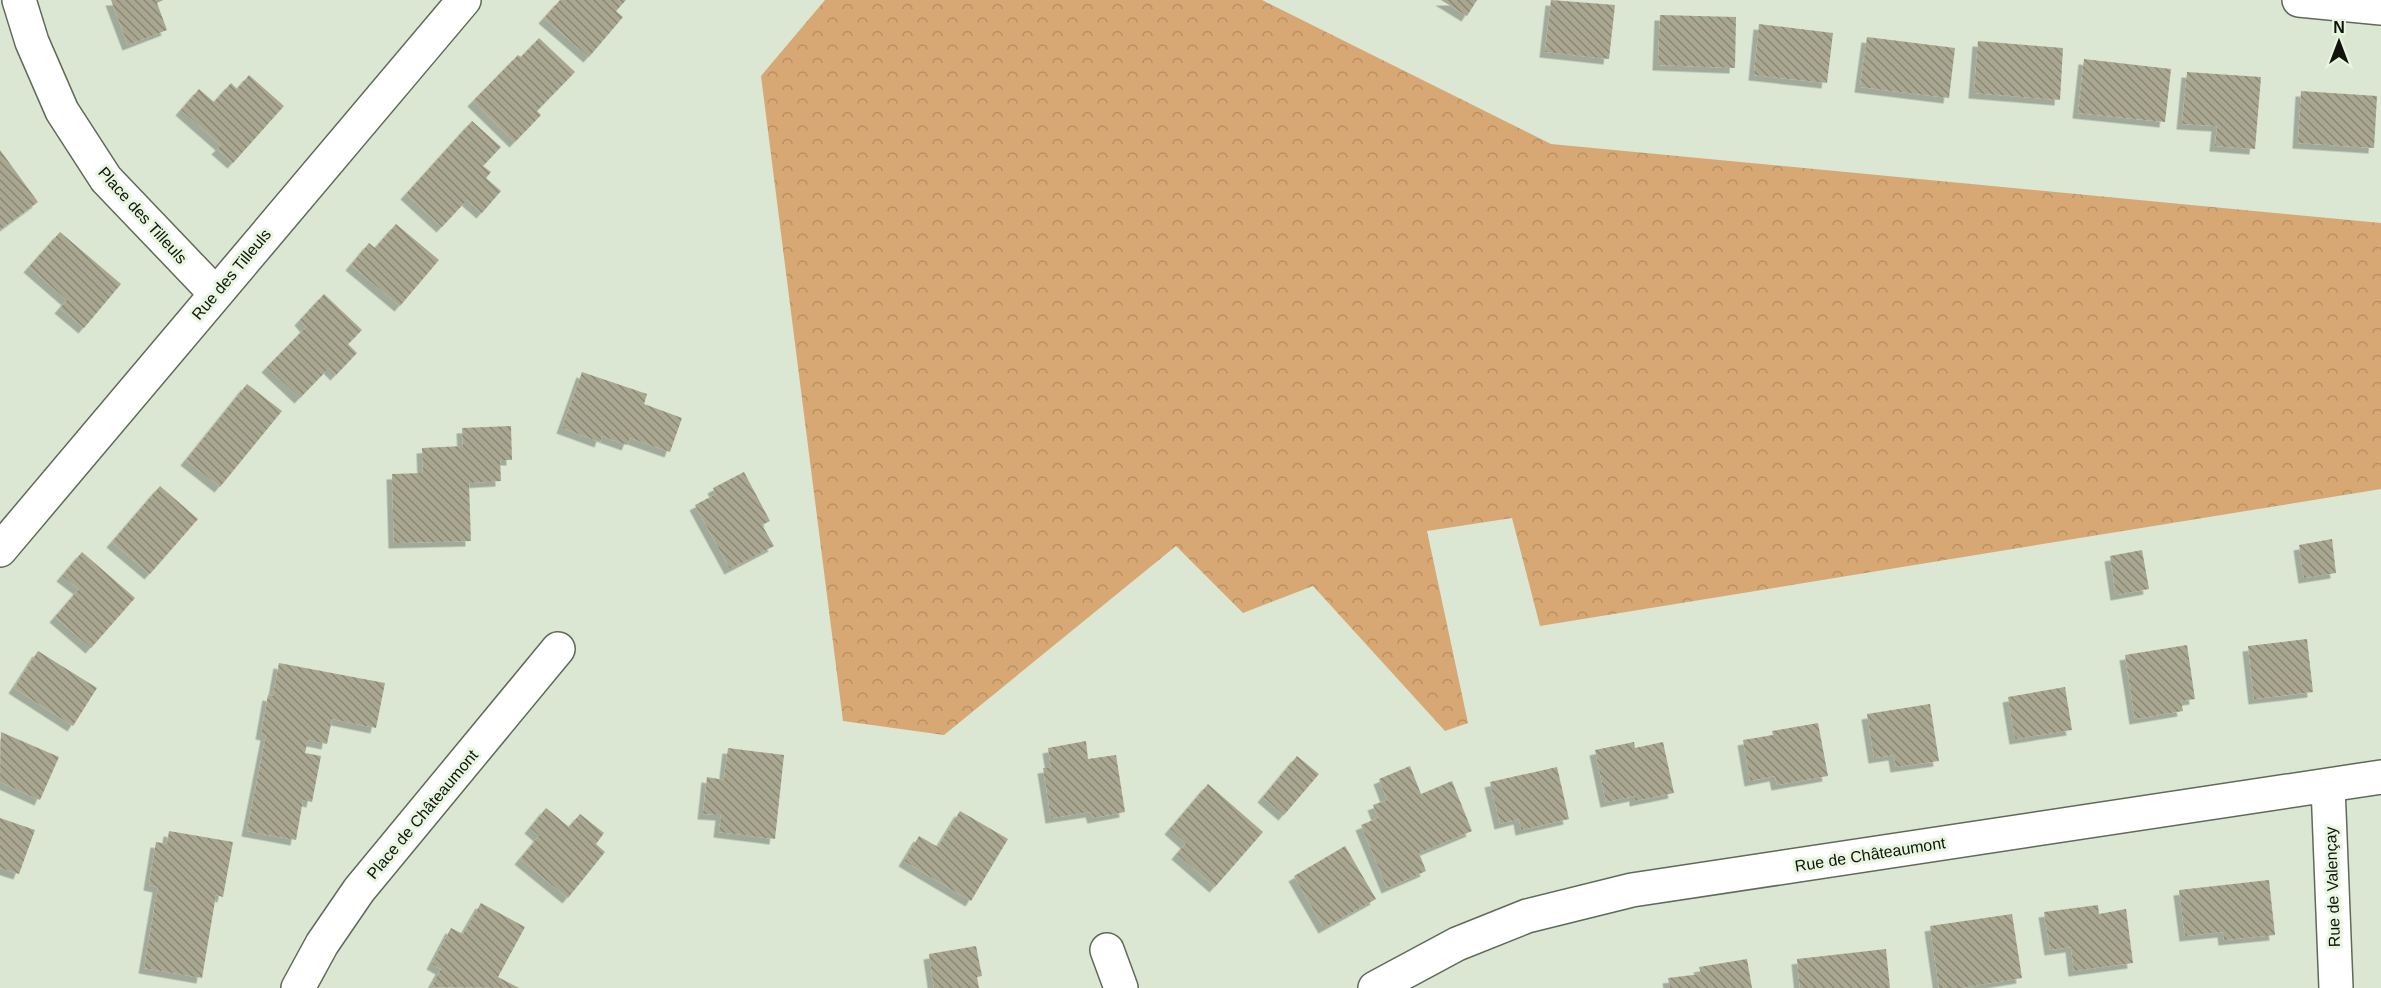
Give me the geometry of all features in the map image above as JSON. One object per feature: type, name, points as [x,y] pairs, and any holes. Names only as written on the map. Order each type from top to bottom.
[{"type":"street","name":"Place des Tilleuls","points":[[19,0],[32,42],[62,111],[106,179],[215,293]]},
{"type":"street","name":"Rue des Tilleuls","points":[[0,550],[464,0]]},
{"type":"street","points":[[2299,0],[2381,8]]},
{"type":"street","name":"Place de Châteaumont","points":[[298,988],[322,944],[359,890],[558,649]]},
{"type":"street","name":"Rue de Châteaumont","points":[[1375,988],[1457,944],[1527,916],[1632,890],[2381,777]]},
{"type":"street","name":"Rue de Valençay","points":[[2328,786],[2336,988]]},
{"type":"street","points":[[1107,950],[1121,988]]},
{"type":"green space","points":[[825,0],[1262,0],[1551,144],[2381,223],[2381,489],[1540,626],[1512,518],[1427,531],[1468,723],[1445,731],[1313,586],[1243,613],[1176,546],[944,735],[843,721],[761,76]]},
{"type":"building","points":[[111,0],[163,0],[157,3],[167,30],[128,45]]},
{"type":"building","points":[[560,0],[626,0],[616,11],[623,17],[589,57],[544,18]]},
{"type":"building","points":[[1441,0],[1477,0],[1467,16]]},
{"type":"building","points":[[1551,0],[1615,5],[1609,59],[1545,52]]},
{"type":"building","points":[[1660,15],[1736,17],[1735,68],[1658,65]]},
{"type":"building","points":[[1759,24],[1833,33],[1827,83],[1754,75]]},
{"type":"building","points":[[1867,37],[1955,48],[1949,98],[1860,87]]},
{"type":"building","points":[[539,38],[575,72],[537,111],[541,115],[515,142],[473,101],[518,55],[521,57]]},
{"type":"building","points":[[1978,41],[2063,48],[2060,100],[1974,93]]},
{"type":"building","points":[[2084,59],[2171,69],[2165,122],[2078,113]]},
{"type":"building","points":[[2187,72],[2261,77],[2255,149],[2215,146],[2217,126],[2182,124]]},
{"type":"building","points":[[249,75],[284,106],[233,163],[217,149],[221,145],[181,110],[199,89],[214,102],[231,83],[237,89]]},
{"type":"building","points":[[2301,91],[2377,96],[2374,148],[2298,143]]},
{"type":"building","points":[[472,121],[501,147],[483,166],[491,172],[486,178],[501,191],[482,213],[467,200],[442,227],[406,194]]},
{"type":"building","points":[[0,150],[38,202],[0,230]]},
{"type":"building","points":[[396,224],[439,260],[400,306],[351,265],[369,243],[375,248]]},
{"type":"building","points":[[60,232],[121,284],[84,328],[60,308],[67,300],[29,267]]},
{"type":"building","points":[[324,294],[362,330],[348,344],[357,353],[336,375],[329,368],[300,398],[267,367],[306,327],[300,320]]},
{"type":"building","points":[[582,372],[647,394],[644,404],[682,418],[670,452],[630,438],[627,445],[602,436],[600,442],[562,428]]},
{"type":"building","points":[[247,384],[282,411],[220,487],[186,460]]},
{"type":"building","points":[[511,426],[512,460],[500,460],[501,481],[469,483],[471,541],[394,543],[392,474],[423,473],[422,448],[463,446],[462,428]]},
{"type":"building","points":[[744,472],[770,521],[762,525],[774,546],[730,569],[695,505],[716,494],[713,488]]},
{"type":"building","points":[[160,486],[198,519],[150,574],[112,542]]},
{"type":"building","points":[[2332,539],[2336,573],[2304,578],[2299,545]]},
{"type":"building","points":[[2142,550],[2149,589],[2116,595],[2110,556]]},
{"type":"building","points":[[82,552],[135,598],[91,648],[55,617],[79,589],[62,576]]},
{"type":"building","points":[[2307,639],[2313,692],[2254,699],[2248,646]]},
{"type":"building","points":[[2187,645],[2195,699],[2181,701],[2183,711],[2135,719],[2125,655]]},
{"type":"building","points":[[38,651],[97,688],[73,726],[14,688]]},
{"type":"building","points":[[279,663],[385,683],[376,728],[332,719],[327,744],[308,740],[305,753],[321,756],[312,802],[303,800],[296,840],[247,831],[266,735],[261,734],[268,695],[273,696]]},
{"type":"building","points":[[2065,687],[2072,730],[2015,739],[2008,697]]},
{"type":"building","points":[[1930,704],[1939,761],[1896,767],[1894,755],[1874,758],[1867,714]]},
{"type":"building","points":[[1818,723],[1828,776],[1777,785],[1775,776],[1750,781],[1743,740],[1773,735],[1772,731]]},
{"type":"building","points":[[1,732],[59,757],[40,800],[0,782]]},
{"type":"building","points":[[1086,741],[1088,759],[1116,755],[1125,812],[1093,818],[1091,812],[1051,818],[1043,768],[1051,767],[1048,748]]},
{"type":"building","points":[[1634,742],[1635,748],[1663,742],[1674,793],[1635,801],[1635,796],[1606,802],[1595,750]]},
{"type":"building","points":[[728,748],[784,755],[775,839],[719,832],[721,815],[703,814],[707,777],[724,780]]},
{"type":"building","points":[[1297,756],[1319,774],[1284,815],[1263,797]]},
{"type":"building","points":[[1410,766],[1421,794],[1452,781],[1472,831],[1419,853],[1426,871],[1387,888],[1361,825],[1378,818],[1373,805],[1387,800],[1379,779]]},
{"type":"building","points":[[1557,767],[1569,819],[1521,830],[1519,819],[1500,824],[1490,782]]},
{"type":"building","points":[[1208,784],[1263,832],[1215,887],[1177,854],[1186,843],[1170,829]]},
{"type":"building","points":[[546,808],[569,827],[580,814],[604,833],[596,844],[605,852],[568,898],[520,859],[539,836],[530,828]]},
{"type":"building","points":[[960,811],[1008,839],[971,901],[904,861],[919,836],[938,847]]},
{"type":"building","points":[[0,818],[35,830],[19,874],[0,868]]},
{"type":"building","points":[[169,831],[233,842],[223,897],[216,895],[202,978],[144,968],[158,887],[149,885],[156,842],[167,844]]},
{"type":"building","points":[[1345,846],[1376,899],[1324,928],[1294,876]]},
{"type":"building","points":[[2269,880],[2275,935],[2224,940],[2223,932],[2185,936],[2179,890]]},
{"type":"building","points":[[481,903],[525,927],[498,977],[519,988],[431,987],[441,969],[432,964],[451,928],[463,934]]},
{"type":"building","points":[[2098,905],[2099,914],[2126,909],[2133,963],[2074,971],[2071,947],[2050,950],[2044,912]]},
{"type":"building","points":[[2012,914],[2022,978],[1961,988],[1939,988],[1930,926]]},
{"type":"building","points":[[976,946],[982,976],[977,977],[979,988],[934,988],[929,954]]},
{"type":"building","points":[[1886,949],[1890,988],[1800,988],[1797,959]]},
{"type":"building","points":[[1747,959],[1752,988],[1670,988],[1668,978],[1701,974],[1699,967]]}]
